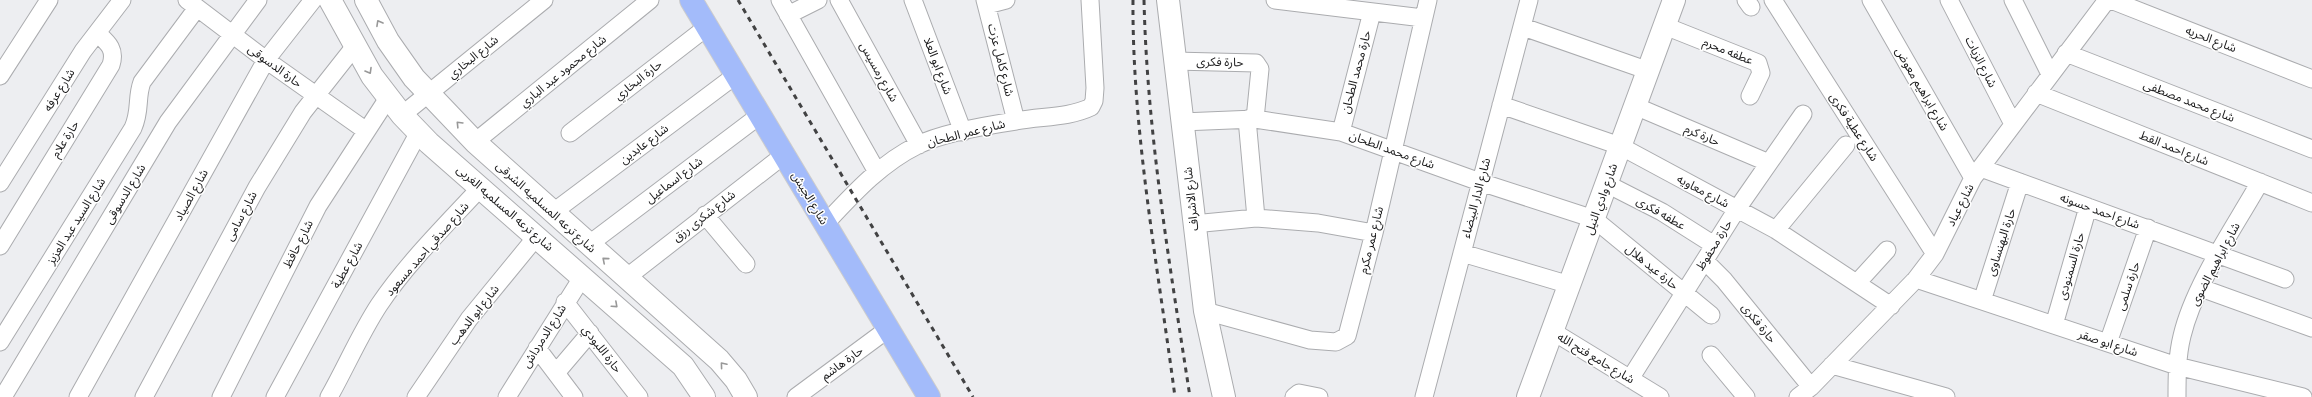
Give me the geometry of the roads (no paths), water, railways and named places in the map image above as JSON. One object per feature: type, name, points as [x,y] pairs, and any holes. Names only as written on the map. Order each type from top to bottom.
[{"type":"main road","name":"شارع الجيش","points":[[691,0],[929,397]]},
{"type":"street","points":[[0,76],[49,0]]},
{"type":"street","name":"شارع عرفه","points":[[0,183],[97,33],[122,0]]},
{"type":"street","name":"شارع الدسوقى","points":[[3,397],[168,122],[258,0]]},
{"type":"street","name":"شارع الصياد","points":[[78,397],[266,60],[313,0]]},
{"type":"street","name":"شارع ترعه المسلميه الغربى","points":[[330,0],[372,76],[402,115],[481,188],[683,366],[704,397]]},
{"type":"street","name":"شارع ترعه المسلميه الشرقى","points":[[366,0],[401,61],[428,92],[476,142],[552,213],[719,360],[736,380],[746,397]]},
{"type":"street","name":"شارع البخاري","points":[[402,115],[428,92],[544,0]]},
{"type":"street","name":"شارع محمود عبد الباري","points":[[476,142],[650,0]]},
{"type":"street","points":[[818,0],[784,7],[877,172]]},
{"type":"street","name":"شارع رمسيس","points":[[838,0],[918,145]]},
{"type":"street","name":"شارع ابو العلا","points":[[913,0],[963,132]]},
{"type":"street","points":[[986,3],[1006,0]]},
{"type":"street","name":"شارع عمر الطحان","points":[[825,224],[877,172],[918,145],[963,132],[1016,120],[1082,111],[1091,107],[1094,101],[1095,88],[1090,0]]},
{"type":"street","name":"شارع الاشراف","points":[[1168,0],[1193,224],[1205,311],[1224,397]]},
{"type":"street","points":[[1275,0],[1423,18]]},
{"type":"street","name":"شارع عمر مكرم","points":[[1205,311],[1310,340],[1327,342],[1343,339],[1349,330],[1374,233],[1392,150],[1428,0]]},
{"type":"street","name":"شارع الدار البيضاء","points":[[1424,397],[1529,0]]},
{"type":"street","name":"شارع وادي النيل","points":[[1528,397],[1674,0]]},
{"type":"street","name":"شارع عطية فكرى","points":[[1773,0],[1935,254]]},
{"type":"street","name":"شارع ابراهيم معوض","points":[[1871,0],[1977,173]]},
{"type":"street","name":"شارع الزيات","points":[[1950,0],[2013,124]]},
{"type":"street","points":[[2013,0],[2050,74]]},
{"type":"street","name":"شارع عياد","points":[[1804,392],[1891,306],[1916,279],[1935,254],[1977,173],[2107,0]]},
{"type":"street","name":"شارع الحريه","points":[[2107,0],[2312,79]]},
{"type":"street","name":"شارع كامل عزت","points":[[986,3],[1016,120]]},
{"type":"street","name":"حارة الدسوقى","points":[[192,4],[266,60],[365,130]]},
{"type":"street","name":"شارع السيد عبد العزيز","points":[[0,342],[134,128],[139,116],[139,96],[142,82],[192,4]]},
{"type":"street","name":"حارة محمد الطحان","points":[[1340,132],[1372,12]]},
{"type":"street","name":"عطفه محرم","points":[[1665,26],[1758,63],[1761,73],[1750,96]]},
{"type":"street","name":"حارة البخاري","points":[[570,132],[706,27]]},
{"type":"street","points":[[1522,27],[1649,71]]},
{"type":"street","name":"حارة علام","points":[[0,246],[111,65],[113,53],[112,47],[97,33]]},
{"type":"street","name":"شارع سامى","points":[[144,397],[257,187],[303,112],[355,46]]},
{"type":"street","name":"شارع محمد مصطفى","points":[[2066,53],[2312,149]]},
{"type":"street","name":"حارة فكرى","points":[[1174,61],[1256,63],[1260,69],[1251,119]]},
{"type":"street","name":"شارع عابدين","points":[[552,213],[736,75]]},
{"type":"street","name":"شارع احمد القط","points":[[2036,93],[2312,203]]},
{"type":"street","name":"شارع حافظ","points":[[221,397],[318,206],[365,130],[388,98]]},
{"type":"street","name":"شارع معاويه","points":[[1501,105],[1620,146],[1776,230],[1891,306]]},
{"type":"street","name":"حارة كرم","points":[[1635,106],[1769,163]]},
{"type":"street","name":"حارة محفوظ","points":[[1630,379],[1737,209],[1803,114]]},
{"type":"street","name":"شارع اسماعيل","points":[[588,245],[760,115]]},
{"type":"street","points":[[1251,119],[1256,218]]},
{"type":"street","name":"شارع محمد الطحان","points":[[1182,122],[1251,119],[1340,132],[1480,182],[1594,219]]},
{"type":"street","name":"شارع عطية","points":[[275,397],[419,132]]},
{"type":"street","points":[[1776,230],[1846,145]]},
{"type":"street","name":"شارع شكرى رزق","points":[[626,278],[784,155]]},
{"type":"street","name":"شارع احمد حسونه","points":[[1977,173],[2020,182],[2285,279]]},
{"type":"street","name":"حارة البهنساوى","points":[[1982,301],[2020,182]]},
{"type":"street","name":"شارع ابراهيم الضوى","points":[[2177,397],[2178,366],[2182,336],[2194,300],[2260,182]]},
{"type":"street","name":"عطفه فكرى","points":[[1607,184],[1662,212],[1714,245]]},
{"type":"street","name":"شارع صدقي احمد مسعود","points":[[329,397],[379,306],[427,246],[481,188]]},
{"type":"street","name":"حارة السمنودى","points":[[2054,325],[2088,207]]},
{"type":"street","points":[[705,215],[746,264]]},
{"type":"street","points":[[1193,224],[1256,218],[1318,223],[1374,233]]},
{"type":"street","name":"حارة عيد هلال","points":[[1594,219],[1711,315]]},
{"type":"street","name":"حارة سلمى","points":[[2108,343],[2148,228]]},
{"type":"street","name":"شارع ابو الدهب","points":[[416,397],[469,319],[537,236]]},
{"type":"street","points":[[1857,283],[1887,250]]},
{"type":"street","points":[[1462,253],[1570,285]]},
{"type":"street","name":"حارة فكرى","points":[[1705,261],[1724,280],[1804,392]]},
{"type":"street","name":"شارع الدمرداش","points":[[507,397],[582,276]]},
{"type":"street","name":"شارع ابو صقر","points":[[1916,279],[2178,366],[2303,397]]},
{"type":"street","points":[[2201,288],[2312,328]]},
{"type":"street","name":"حارة اللبودي","points":[[565,302],[639,397]]},
{"type":"street","name":"حارة هاشم","points":[[796,397],[888,329]]},
{"type":"street","name":"شارع جامع فتح الله","points":[[1552,331],[1660,397]]},
{"type":"street","points":[[556,374],[590,334]]},
{"type":"street","points":[[537,348],[574,397]]},
{"type":"street","points":[[1710,355],[1746,397]]},
{"type":"street","points":[[1832,365],[1946,397]]},
{"type":"street","points":[[1294,397],[1299,393],[1319,397]]},
{"type":"railway","points":[[738,0],[973,397]]},
{"type":"railway","points":[[1133,0],[1134,49],[1141,149],[1175,397]]},
{"type":"railway","points":[[1144,0],[1146,50],[1155,150],[1167,249],[1190,397]]}]
